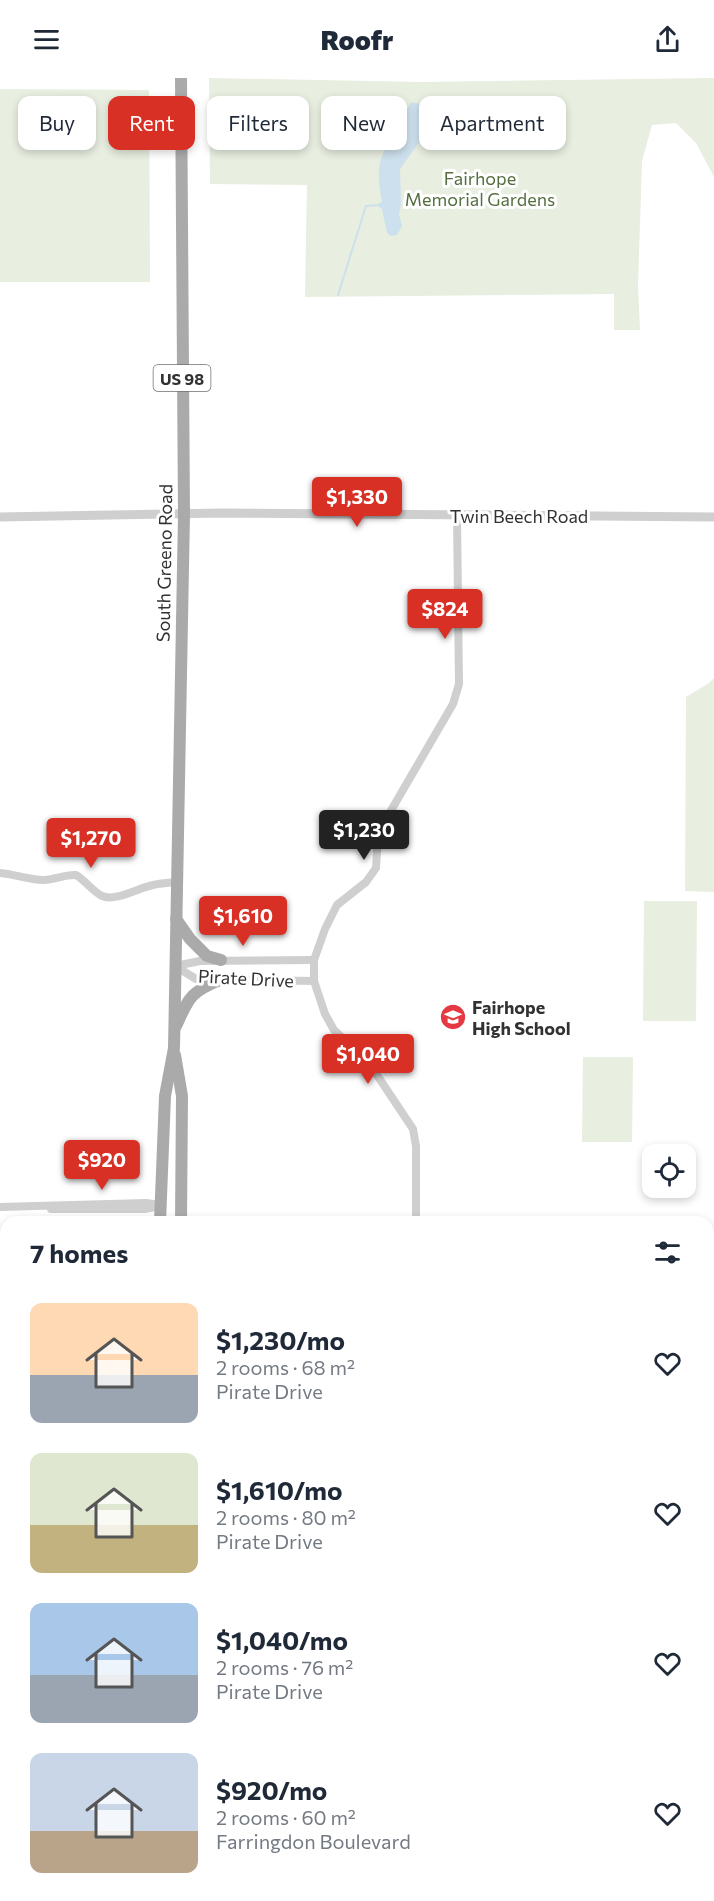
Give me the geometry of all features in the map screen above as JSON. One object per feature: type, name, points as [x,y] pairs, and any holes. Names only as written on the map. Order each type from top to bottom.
[{"type":"main road","name":"South Greeno Road","points":[[181,78],[184,514],[174,1048],[182,1096],[181,1216]]},
{"type":"main road","points":[[176,919],[190,939],[207,956],[221,960]]},
{"type":"main road","points":[[174,1030],[193,995],[220,980]]},
{"type":"main road","name":"South Greeno Road","points":[[160,1216],[165,1096],[174,1048]]},
{"type":"street","name":"Twin Beech Road","points":[[0,517],[184,514],[714,517]]},
{"type":"street","name":"Pirate Drive","points":[[416,1216],[416,1146],[413,1129],[369,1063],[334,1030],[325,1014],[314,981],[314,960],[325,929],[337,905],[366,882],[376,868],[378,835],[382,826],[453,704],[459,684],[457,516]]},
{"type":"street","points":[[0,873],[39,880],[54,879],[68,874],[76,875],[93,891],[107,898],[122,897],[135,889],[177,882]]},
{"type":"street","name":"Pirate Drive","points":[[175,966],[221,960],[314,960]]},
{"type":"street","name":"Pirate Drive","points":[[175,966],[196,979],[314,981]]},
{"type":"street","points":[[0,1207],[44,1207],[54,1210],[144,1209],[161,1205]]},
{"type":"green space","name":"Fairhope Memorial Gardens","points":[[209,78],[421,82],[714,78],[714,177],[696,143],[676,123],[652,125],[642,161],[638,286],[640,330],[614,330],[614,294],[305,297],[307,185],[210,184],[210,150],[309,150],[309,96],[209,96]]},
{"type":"green space","points":[[0,89],[149,90],[149,96],[108,96],[108,150],[149,150],[150,282],[0,282]]},
{"type":"green space","points":[[714,678],[714,892],[685,891],[686,697]]},
{"type":"green space","points":[[644,901],[697,901],[696,1021],[643,1021]]},
{"type":"green space","points":[[583,1057],[633,1057],[632,1142],[582,1142]]},
{"type":"water","points":[[412,102],[419,104],[419,143],[400,169],[399,214],[402,226],[397,235],[391,236],[386,229],[382,209],[379,207],[379,203],[382,202],[379,169],[385,150],[407,150],[407,109]]},
{"type":"waterway","points":[[338,295],[366,206],[379,205]]},
{"type":"place","name":"Fairhope High School","points":[[453,1017]]}]
